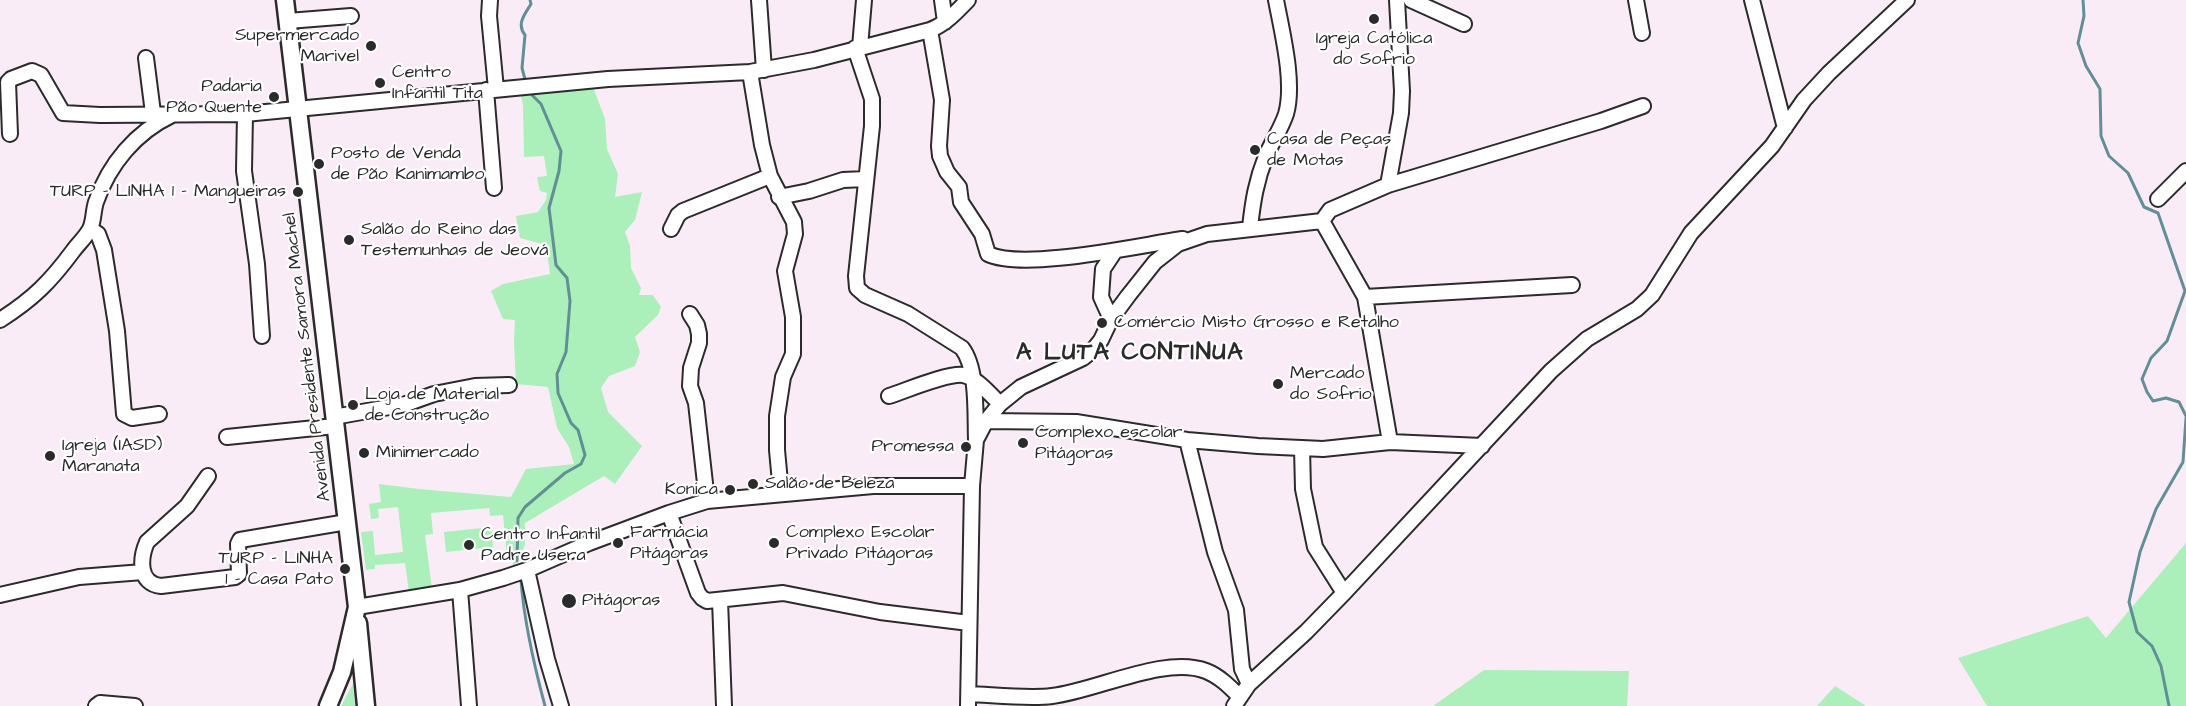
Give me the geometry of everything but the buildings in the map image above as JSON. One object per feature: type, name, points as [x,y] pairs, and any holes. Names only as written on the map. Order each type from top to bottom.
[{"type":"main road","name":"Avenida Presidente Samora Machel","points":[[285,0],[357,607],[342,672],[327,706]]},
{"type":"main road","points":[[357,607],[366,706]]},
{"type":"street","points":[[490,0],[494,188]]},
{"type":"street","points":[[759,0],[757,71],[762,146],[770,176],[794,222],[795,234],[793,250],[785,271],[793,317],[792,354],[783,376],[777,416],[781,493]]},
{"type":"street","points":[[864,0],[858,47],[872,99],[873,126],[856,276],[858,288],[865,296],[908,314],[962,348],[968,355],[973,380],[976,440],[972,486],[968,700],[1080,692],[1135,673],[1194,668],[1221,679],[1236,701],[1249,684],[1306,632],[1344,593],[1551,371],[1587,339],[1637,309],[1652,295],[1691,233],[1772,146],[1804,100],[1906,0]]},
{"type":"street","points":[[942,0],[945,22]]},
{"type":"street","points":[[10,134],[8,82],[32,71],[41,75],[63,113],[245,114],[608,79],[757,71],[814,60],[930,30],[945,22],[968,0]]},
{"type":"street","points":[[1250,227],[1254,191],[1267,153],[1286,113],[1289,93],[1286,49],[1276,0]]},
{"type":"street","points":[[1388,185],[1402,102],[1397,0]]},
{"type":"street","points":[[1411,0],[1464,24]]},
{"type":"street","points":[[1636,0],[1642,33]]},
{"type":"street","points":[[1752,0],[1785,128]]},
{"type":"street","points":[[288,21],[351,16]]},
{"type":"street","points":[[930,30],[942,100],[940,156],[947,172],[959,187],[961,202],[982,234],[988,254],[1009,260],[1114,251],[1250,227],[1322,221],[1330,210],[1388,185],[1601,121],[1643,106]]},
{"type":"street","points":[[146,58],[153,113]]},
{"type":"street","points":[[0,320],[44,287],[90,229],[95,206],[105,179],[134,140],[156,122],[174,114]]},
{"type":"street","points":[[245,114],[244,171],[257,264],[262,336]]},
{"type":"street","points":[[2158,199],[2186,171]]},
{"type":"street","points":[[671,229],[678,215],[683,211],[770,176]]},
{"type":"street","points":[[779,197],[809,191],[843,180],[866,179]]},
{"type":"street","points":[[1322,221],[1365,297],[1390,442]]},
{"type":"street","points":[[90,229],[98,234],[104,250],[117,331],[124,414],[132,418],[159,414]]},
{"type":"street","points":[[976,440],[986,421],[1000,404],[1021,387],[1083,358],[1093,350],[1101,340],[1111,319],[1155,262],[1178,244],[1193,238]]},
{"type":"street","points":[[1111,319],[1101,297],[1103,269],[1114,251]]},
{"type":"street","points":[[1365,297],[1572,285]]},
{"type":"street","points":[[690,314],[697,325],[699,334],[699,343],[691,368],[690,386],[696,403],[707,501]]},
{"type":"street","points":[[889,396],[963,375],[973,380],[1000,404]]},
{"type":"street","points":[[227,437],[335,422],[406,404],[434,394],[475,386],[509,384]]},
{"type":"street","points":[[986,421],[1076,422],[1187,440],[1302,448],[1390,442],[1482,446]]},
{"type":"street","points":[[1187,440],[1215,552],[1236,610],[1242,669],[1249,684]]},
{"type":"street","points":[[1302,448],[1304,489],[1315,547],[1344,593]]},
{"type":"street","points":[[208,476],[187,506],[147,542],[143,572],[152,585],[162,586],[235,577],[239,574],[238,544],[240,540],[347,522]]},
{"type":"street","points":[[357,607],[460,590],[527,570],[589,543],[707,501],[873,486],[972,486]]},
{"type":"street","points":[[669,513],[698,593],[707,601],[783,593],[880,612],[969,623]]},
{"type":"street","points":[[527,570],[547,659],[561,706]]},
{"type":"street","points":[[0,595],[79,577],[143,572]]},
{"type":"street","points":[[460,590],[469,706]]},
{"type":"street","points":[[720,600],[724,706]]},
{"type":"street","points":[[96,706],[100,702],[135,706]]},
{"type":"green space","points":[[593,87],[605,119],[607,149],[618,174],[615,197],[642,192],[635,220],[625,232],[630,246],[631,268],[641,288],[639,295],[653,295],[661,307],[658,315],[635,337],[640,352],[635,366],[609,376],[601,388],[608,412],[642,446],[615,484],[604,476],[525,523],[525,545],[513,569],[513,558],[507,558],[503,515],[490,516],[489,508],[431,513],[433,534],[425,535],[432,589],[409,592],[405,563],[375,565],[375,569],[366,570],[361,532],[373,531],[375,555],[403,552],[398,507],[378,509],[379,518],[371,519],[369,504],[381,502],[379,484],[511,497],[526,469],[574,464],[569,447],[557,428],[548,387],[516,384],[515,320],[503,319],[491,291],[503,284],[550,274],[546,245],[520,238],[516,216],[538,212],[546,200],[547,193],[540,191],[537,177],[547,176],[544,156],[524,157],[523,105],[520,93]]},
{"type":"green space","points":[[491,527],[493,547],[446,552],[444,532]]},
{"type":"green space","points":[[2186,543],[2186,706],[1987,706],[1958,658],[2088,616],[2106,638]]},
{"type":"green space","points":[[1484,670],[1629,671],[1627,706],[1433,706]]},
{"type":"green space","points":[[353,684],[355,706],[341,706]]},
{"type":"green space","points":[[1835,686],[1866,706],[1817,706]]},
{"type":"waterway","points":[[526,83],[522,68],[525,35],[521,23],[531,4],[530,0]]},
{"type":"waterway","points":[[2083,0],[2084,16],[2078,43],[2086,66],[2100,89],[2101,136],[2109,156],[2128,173],[2144,207],[2158,213],[2185,291],[2167,341],[2151,358],[2142,379],[2153,401],[2166,398],[2179,402],[2186,416]]},
{"type":"waterway","points":[[517,561],[518,518],[525,507],[565,473],[581,464],[585,455],[578,430],[571,423],[558,393],[557,374],[566,352],[570,301],[567,278],[556,265],[549,208],[559,171],[561,151],[541,104],[529,92]]},
{"type":"waterway","points":[[2169,706],[2161,666],[2152,646],[2137,632],[2129,602],[2140,552],[2156,509],[2183,462],[2186,418]]},
{"type":"waterway","points":[[521,580],[524,612],[545,706]]},
{"type":"place","name":"Igreja Católica do Sofrio","points":[[1374,19]]},
{"type":"place","name":"Supermercado Marivel","points":[[371,46]]},
{"type":"place","name":"Centro Infantil Tita","points":[[380,83]]},
{"type":"place","name":"Padaria Pão Quente","points":[[274,97]]},
{"type":"place","name":"Casa de Peças de Motas","points":[[1255,150]]},
{"type":"place","name":"Posto de Venda de Pão Kanimambo","points":[[319,164]]},
{"type":"place","name":"TURP - LINHA 1 - Mangueiras","points":[[298,192]]},
{"type":"place","name":"Salão do Reino das Testemunhas de Jeová","points":[[349,240]]},
{"type":"place","name":"Comércio Misto Grosso e Retalho","points":[[1102,323]]},
{"type":"place","name":"Mercado do Sofrio","points":[[1278,384]]},
{"type":"place","name":"Loja de Material de Construção","points":[[353,405]]},
{"type":"place","name":"Complexo escolar Pitágoras","points":[[1023,443]]},
{"type":"place","name":"Promessa","points":[[966,447]]},
{"type":"place","name":"Minimercado","points":[[364,453]]},
{"type":"place","name":"Igreja (IASD) Maranata","points":[[50,456]]},
{"type":"place","name":"Salão de Beleza","points":[[753,484]]},
{"type":"place","name":"Konica","points":[[730,490]]},
{"type":"place","name":"Farmácia Pitágoras","points":[[618,543]]},
{"type":"place","name":"Complexo Escolar Privado Pitágoras","points":[[774,543]]},
{"type":"place","name":"Centro Infantil Padre Usera","points":[[469,545]]},
{"type":"place","name":"TURP - LINHA 1 - Casa Pato","points":[[345,569]]},
{"type":"place","name":"Pitágoras","points":[[569,601]]},
{"type":"district","name":"A LUTA CONTINUA","points":[[1130,354]]}]
